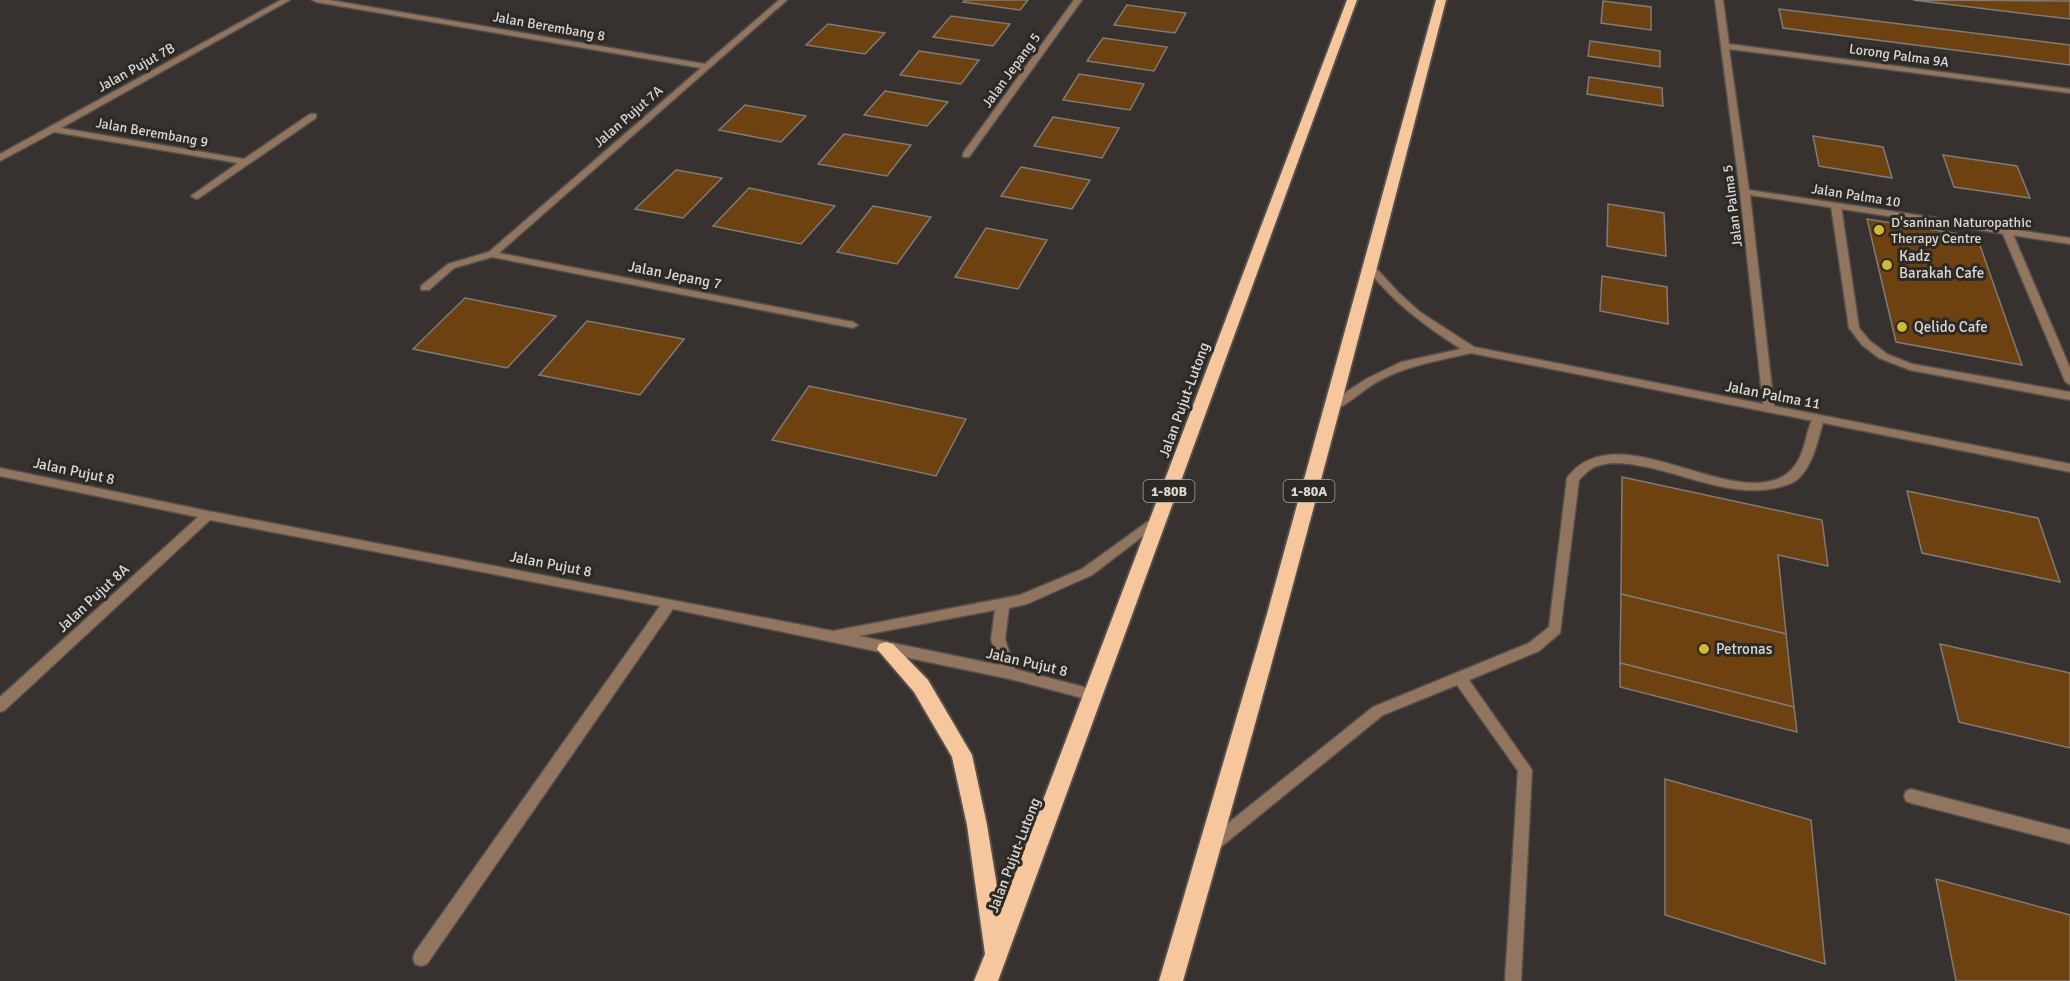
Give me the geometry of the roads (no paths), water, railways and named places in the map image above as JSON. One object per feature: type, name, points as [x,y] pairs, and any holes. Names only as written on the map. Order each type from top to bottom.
[{"type":"highway","name":"Jalan Pujut-Lutong","points":[[986,981],[1352,0]]},
{"type":"highway","name":"1-80A","points":[[1171,981],[1212,845],[1371,268],[1441,0]]},
{"type":"highway","points":[[886,649],[921,686],[962,755],[977,825],[996,954]]},
{"type":"street","name":"Jalan Pujut 7B","points":[[0,158],[285,0]]},
{"type":"street","name":"Jalan Berembang 8","points":[[316,0],[706,66]]},
{"type":"street","name":"Jalan Pujut 7A","points":[[492,254],[783,0]]},
{"type":"street","name":"Jalan Jepang 5","points":[[966,155],[1078,0]]},
{"type":"street","name":"Jalan Palma 5","points":[[1719,0],[1745,192],[1769,410]]},
{"type":"street","name":"Lorong Palma 9A","points":[[1725,45],[2070,91]]},
{"type":"street","points":[[196,196],[313,116]]},
{"type":"street","name":"Jalan Berembang 9","points":[[52,129],[247,162]]},
{"type":"street","name":"Jalan Palma 10","points":[[1745,192],[2070,241]]},
{"type":"street","points":[[1836,206],[1854,328],[1866,343],[1883,356],[1910,367],[2070,396]]},
{"type":"street","points":[[2007,231],[2070,381]]},
{"type":"street","points":[[425,288],[451,266],[492,254]]},
{"type":"street","name":"Jalan Jepang 7","points":[[492,254],[853,325]]},
{"type":"street","points":[[1371,268],[1394,297],[1416,316],[1471,350]]},
{"type":"street","points":[[1332,407],[1370,381],[1405,364],[1471,350]]},
{"type":"street","name":"Jalan Palma 11","points":[[1471,350],[2070,468]]},
{"type":"street","points":[[1212,845],[1378,711],[1534,647],[1555,629],[1573,478],[1592,462],[1617,458],[1757,488],[1789,480],[1804,462],[1818,419]]},
{"type":"street","name":"Jalan Pujut 8","points":[[0,472],[208,515],[670,603],[1010,673],[1094,695]]},
{"type":"street","name":"Jalan Pujut 8A","points":[[0,706],[208,515]]},
{"type":"street","points":[[829,636],[1022,600],[1087,572],[1159,520]]},
{"type":"street","points":[[421,958],[670,603]]},
{"type":"street","points":[[1003,604],[996,632],[998,650],[1010,673]]},
{"type":"street","points":[[1458,677],[1525,770],[1514,981]]},
{"type":"street","points":[[1911,796],[2070,837]]},
{"type":"place","name":"D'saninan Naturopathic Therapy Centre","points":[[1879,230]]},
{"type":"place","name":"Kadz Barakah Cafe","points":[[1887,265]]},
{"type":"place","name":"Qelido Cafe","points":[[1902,327]]},
{"type":"place","name":"Petronas","points":[[1704,649]]}]
